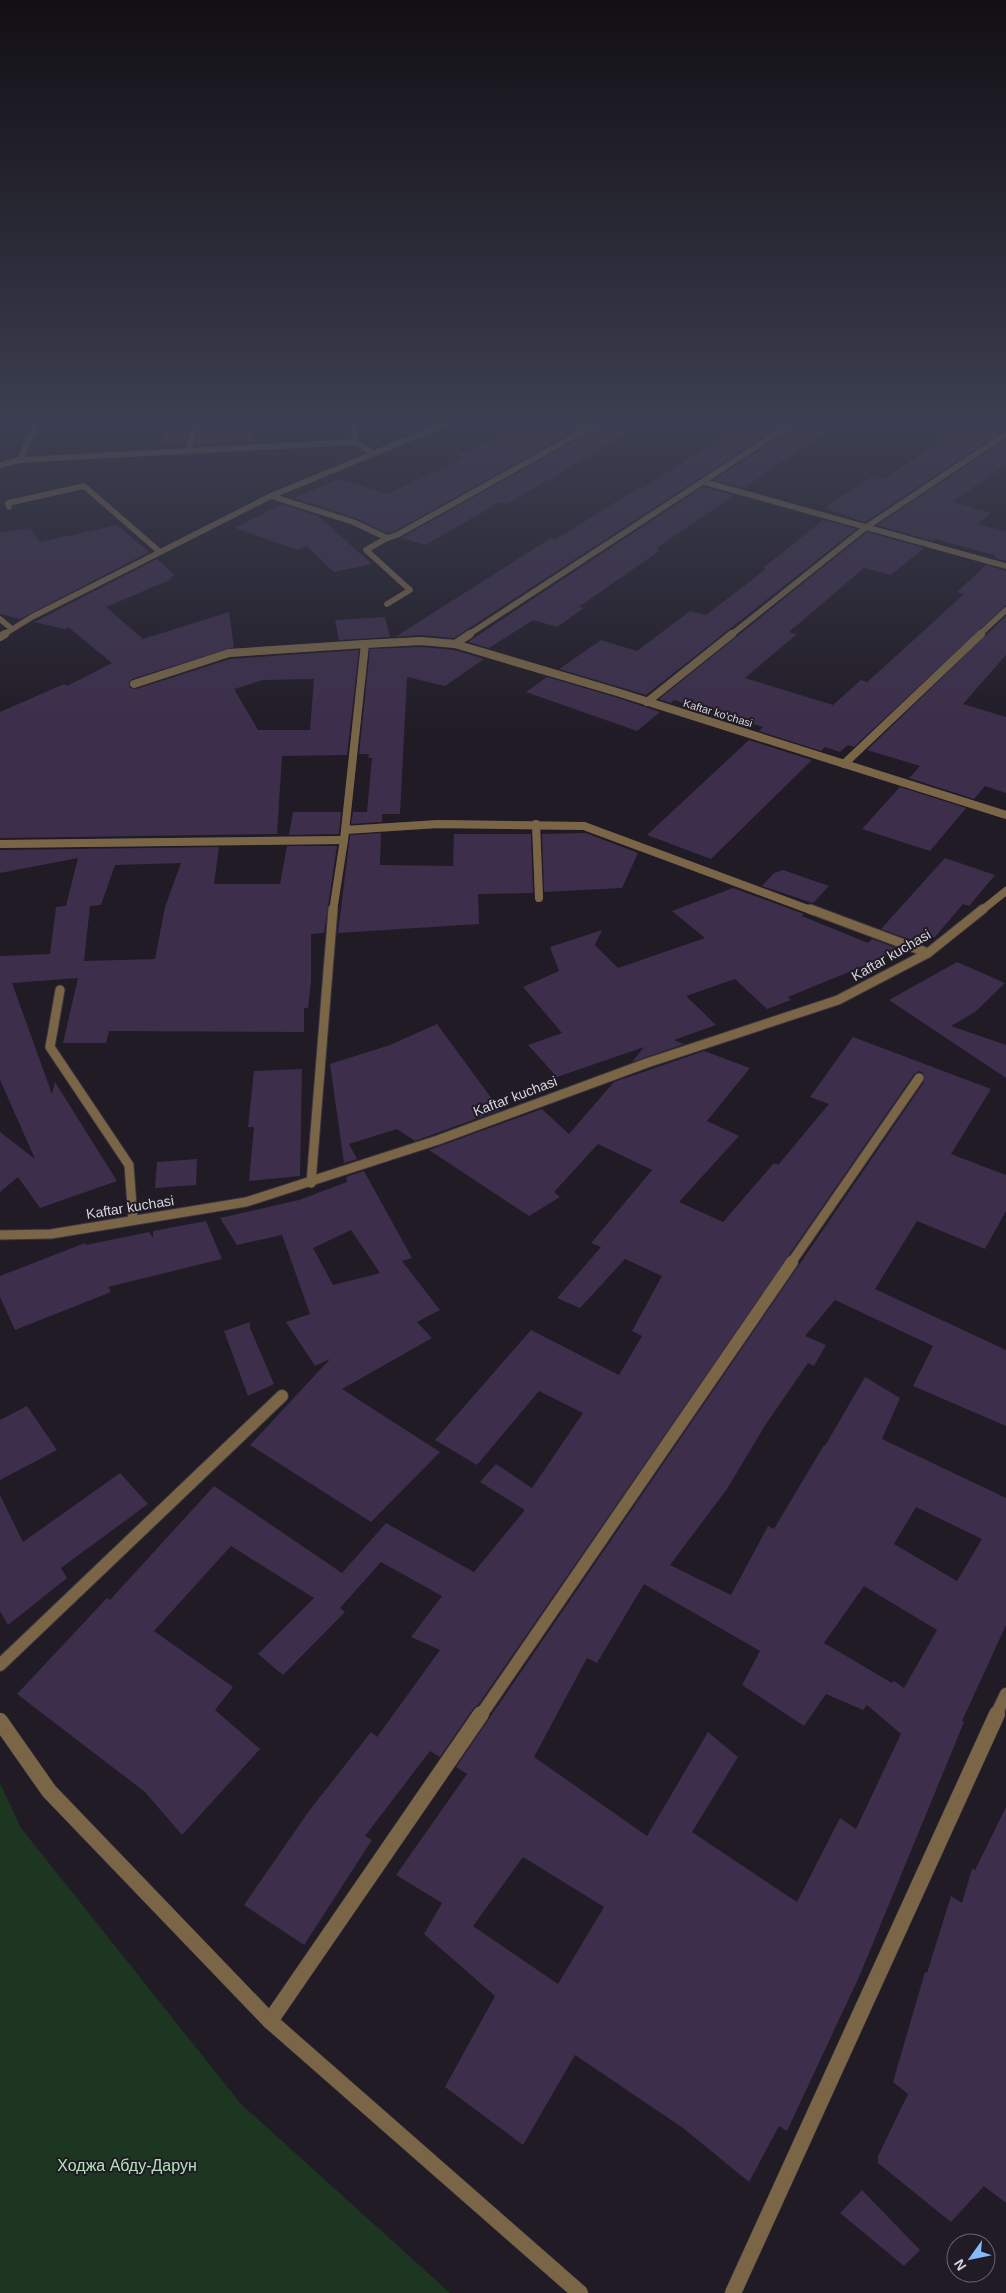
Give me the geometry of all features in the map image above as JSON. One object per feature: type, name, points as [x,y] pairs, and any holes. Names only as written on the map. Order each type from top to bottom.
[{"type":"street","points":[[131,527],[160,552]]},
{"type":"street","points":[[0,637],[12,629],[210,527]]},
{"type":"street","points":[[364,527],[387,538]]},
{"type":"street","points":[[388,604],[410,590],[366,550],[411,527]]},
{"type":"street","points":[[455,644],[635,527]]},
{"type":"street","points":[[862,527],[1006,566]]},
{"type":"street","points":[[647,702],[865,528]]},
{"type":"street","points":[[844,764],[1006,610]]},
{"type":"street","points":[[0,619],[12,629]]},
{"type":"street","name":"Kaftar ko'chasi","points":[[134,684],[229,654],[421,641],[455,644],[647,702],[1006,815]]},
{"type":"street","points":[[311,1183],[332,918],[344,840],[365,644]]},
{"type":"street","points":[[345,830],[438,824],[584,826],[928,954]]},
{"type":"street","points":[[536,824],[539,898]]},
{"type":"street","points":[[0,844],[344,840]]},
{"type":"street","name":"Kaftar kuchasi","points":[[0,1235],[51,1234],[246,1202],[311,1183],[438,1140],[647,1063],[838,1000],[928,954],[1006,891]]},
{"type":"street","points":[[60,990],[50,1047],[129,1165],[133,1220]]},
{"type":"street","points":[[270,2021],[919,1078]]},
{"type":"street","points":[[0,1665],[282,1396]]},
{"type":"street","points":[[733,2293],[1006,1694]]},
{"type":"street","points":[[0,1721],[49,1791],[270,2021],[580,2293]]},
{"type":"green space","name":"Ходжа Абду-Дарун","points":[[0,1783],[21,1828],[241,2104],[450,2293],[0,2293]]},
{"type":"building","points":[[108,527],[119,527],[149,552],[20,619],[0,614],[0,533],[30,528],[40,542]]},
{"type":"building","points":[[330,527],[372,564],[334,572],[306,546],[298,550],[235,528]]},
{"type":"building","points":[[374,527],[402,527],[395,531],[387,533]]},
{"type":"building","points":[[421,527],[456,527],[425,545],[401,538]]},
{"type":"building","points":[[575,527],[625,527],[454,638],[421,635],[395,637],[551,538],[556,539]]},
{"type":"building","points":[[642,527],[687,527],[657,548],[659,551],[579,607],[584,608],[557,627],[533,620],[489,648],[468,642]]},
{"type":"building","points":[[814,527],[849,527],[856,529],[646,695],[559,669],[601,640],[637,651],[690,611],[706,615],[766,569],[763,568]]},
{"type":"building","points":[[884,527],[989,527],[1006,531],[1006,561],[994,558],[997,556],[935,539],[933,541]]},
{"type":"building","points":[[867,532],[924,548],[891,575],[864,568],[789,632],[797,634],[745,678],[833,705],[861,680],[867,682],[964,594],[957,592],[986,565],[1006,571],[1006,605],[854,747],[848,745],[840,752],[825,747],[821,751],[759,731],[763,727],[674,700],[671,703],[659,699]]},
{"type":"building","points":[[157,559],[175,575],[169,578],[172,579],[106,607],[143,639],[229,612],[234,647],[132,679],[129,682],[130,688],[136,689],[230,659],[359,650],[347,755],[282,756],[277,834],[0,838],[0,712],[64,684],[67,686],[112,663],[68,627],[65,629],[34,622]],"holes":[[[314,679],[310,730],[258,730],[234,689],[263,680]]]},
{"type":"building","points":[[1006,616],[1006,655],[963,704],[1006,717],[1006,793],[985,786],[974,799],[909,778],[920,766],[867,750]]},
{"type":"building","points":[[385,617],[390,637],[339,640],[335,620]]},
{"type":"building","points":[[421,647],[454,650],[484,659],[445,686],[407,677],[400,814],[382,814],[382,822],[351,824],[353,812],[367,812],[372,758],[368,758],[369,754],[359,754],[370,649]]},
{"type":"building","points":[[547,677],[660,712],[637,731],[526,692]]},
{"type":"building","points":[[749,740],[812,760],[711,859],[647,835]]},
{"type":"building","points":[[900,787],[966,808],[930,851],[862,829]]},
{"type":"building","points":[[293,812],[341,812],[339,834],[289,835]]},
{"type":"building","points":[[381,833],[380,865],[453,866],[454,834],[531,834],[533,893],[478,894],[479,924],[338,933],[350,835]]},
{"type":"building","points":[[586,833],[638,853],[622,888],[544,892],[542,834]]},
{"type":"building","points":[[287,846],[337,846],[324,933],[311,934],[311,981],[308,1008],[304,1008],[304,1032],[109,1031],[106,1043],[63,1043],[78,978],[12,983],[52,1094],[55,1082],[117,1181],[40,1208],[18,1177],[0,1192],[0,1132],[35,1159],[0,1080],[0,956],[50,954],[56,907],[66,906],[78,858],[0,873],[0,850],[219,847],[214,884],[280,884]],"holes":[[[181,863],[165,907],[155,959],[84,961],[90,906],[101,905],[115,865]]]},
{"type":"building","points":[[945,858],[995,875],[969,906],[963,904],[935,937],[920,943],[881,929]]},
{"type":"building","points":[[783,870],[829,886],[813,903],[762,886],[774,873]]},
{"type":"building","points":[[733,888],[804,914],[802,916],[868,943],[872,939],[902,950],[788,997],[791,1000],[767,1009],[735,979],[686,996],[716,1025],[674,1040],[684,1044],[632,1062],[644,1047],[557,1077],[528,1045],[562,1033],[523,987],[559,971],[550,947],[602,930],[595,945],[618,968],[705,938],[672,911]]},
{"type":"building","points":[[957,962],[1005,983],[975,1012],[951,1026],[1006,1045],[1006,1078],[889,1000]]},
{"type":"building","points":[[437,1024],[500,1110],[415,1141],[397,1129],[349,1144],[357,1159],[344,1163],[330,1064],[390,1045]]},
{"type":"building","points":[[853,1037],[991,1089],[951,1154],[1006,1175],[1006,1211],[985,1249],[917,1221],[875,1289],[1006,1350],[1006,1426],[913,1386],[933,1346],[835,1300],[805,1336],[826,1345],[814,1366],[808,1363],[766,1424],[727,1489],[670,1565],[731,1595],[768,1526],[774,1529],[865,1377],[900,1398],[882,1439],[1006,1498],[1006,1625],[962,1721],[964,1722],[859,1977],[787,2131],[779,2126],[749,2182],[683,2128],[575,2055],[523,2145],[445,2087],[495,1996],[424,1934],[442,1903],[396,1875],[467,1774],[456,1767],[924,1082],[923,1073],[919,1071],[914,1074],[478,1705],[473,1709],[440,1757],[430,1751],[365,1836],[372,1840],[304,1945],[244,1905],[309,1811],[371,1732],[377,1737],[440,1650],[411,1637],[442,1596],[381,1562],[340,1608],[345,1612],[283,1675],[258,1654],[314,1598],[231,1546],[154,1631],[233,1687],[215,1710],[260,1749],[182,1835],[145,1792],[17,1694],[107,1598],[110,1600],[214,1486],[342,1573],[386,1523],[474,1572],[525,1510],[480,1482],[496,1464],[532,1488],[583,1413],[539,1391],[477,1465],[435,1440],[531,1330],[619,1375],[642,1336],[632,1331],[662,1276],[625,1259],[580,1308],[557,1298],[601,1247],[591,1243],[652,1170],[598,1144],[554,1192],[560,1197],[529,1216],[429,1150],[542,1109],[569,1134],[614,1082],[704,1051],[750,1068],[707,1121],[739,1136],[679,1202],[723,1222],[774,1163],[778,1165],[829,1104],[810,1097]],"holes":[[[916,1507],[982,1539],[957,1581],[894,1544]],[[644,1584],[760,1651],[742,1685],[804,1726],[826,1694],[863,1710],[867,1705],[901,1734],[856,1829],[840,1818],[797,1902],[692,1832],[738,1757],[708,1732],[647,1836],[534,1757],[587,1658],[597,1663]],[[864,1586],[937,1630],[904,1688],[894,1681],[892,1683],[824,1643]],[[523,1857],[604,1907],[558,1984],[473,1926]]]},
{"type":"building","points":[[302,1069],[300,1176],[249,1181],[254,1127],[248,1127],[254,1071]]},
{"type":"building","points":[[197,1159],[196,1185],[155,1188],[157,1162]]},
{"type":"building","points":[[364,1171],[412,1258],[402,1261],[440,1310],[417,1322],[432,1338],[342,1389],[440,1452],[371,1522],[250,1445],[330,1359],[315,1366],[286,1322],[310,1314],[282,1235],[237,1245],[220,1218],[299,1200],[347,1182],[346,1177]],"holes":[[[351,1230],[380,1273],[333,1285],[313,1248]]]},
{"type":"building","points":[[206,1221],[222,1259],[108,1287],[111,1292],[15,1330],[0,1297],[0,1276],[85,1243],[86,1245],[149,1232],[153,1238],[153,1231]]},
{"type":"building","points":[[250,1322],[250,1328],[274,1384],[248,1396],[224,1331]]},
{"type":"building","points":[[27,1406],[57,1450],[0,1480],[0,1420]]},
{"type":"building","points":[[120,1473],[148,1504],[61,1568],[67,1578],[8,1625],[0,1611],[0,1495],[23,1542]]},
{"type":"building","points":[[1006,1807],[1006,2203],[984,2186],[951,2222],[878,2163],[878,2156],[908,2094],[893,2082],[925,1972],[927,1973],[951,1896],[962,1903],[972,1869],[975,1870]]},
{"type":"building","points":[[862,2190],[920,2250],[904,2266],[840,2213]]}]
